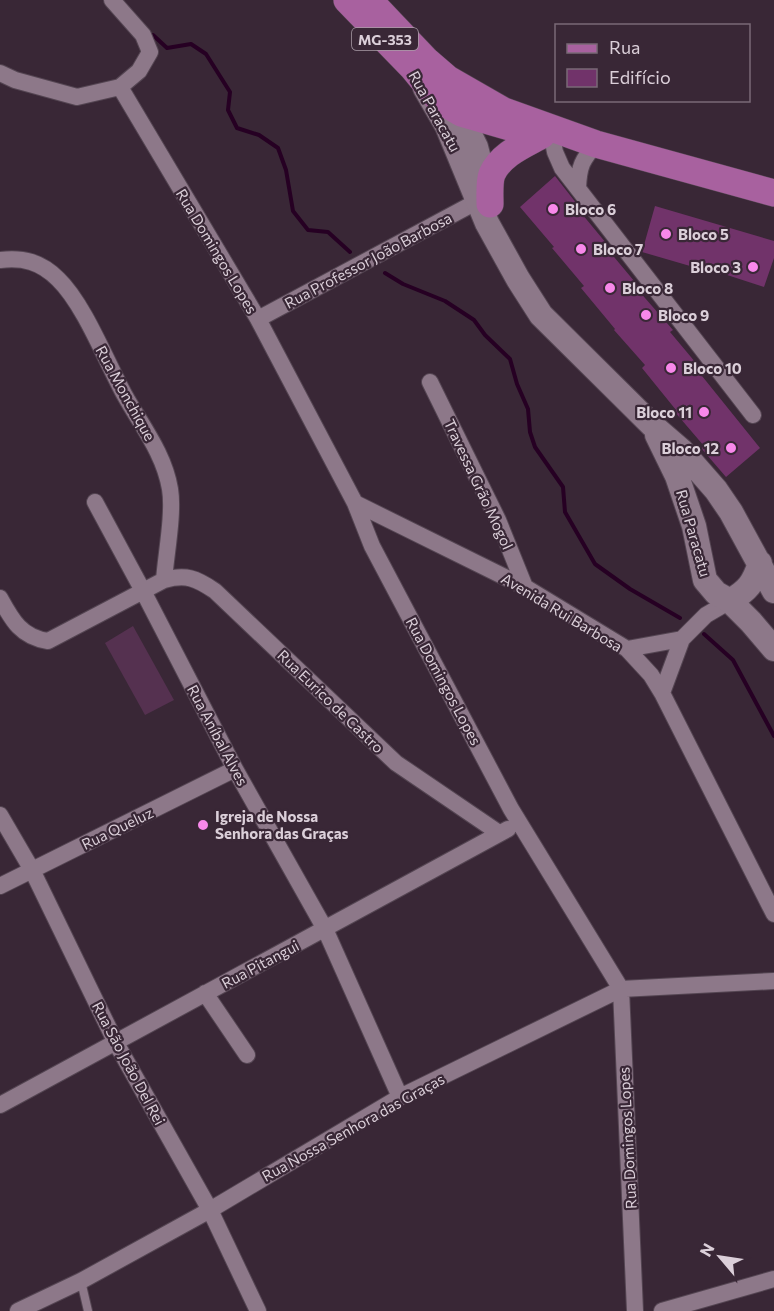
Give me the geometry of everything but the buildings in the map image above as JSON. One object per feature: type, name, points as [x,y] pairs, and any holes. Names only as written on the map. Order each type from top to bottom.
[{"type":"main road","name":"Rua Paracatu","points":[[347,0],[412,68],[424,70]]},
{"type":"main road","name":"Rua Paracatu","points":[[369,0],[424,70],[428,95],[447,126],[484,202],[497,239],[518,279],[542,315],[652,425],[681,450],[716,490],[760,563]]},
{"type":"main road","name":"MG-353","points":[[424,70],[439,100],[461,113]]},
{"type":"main road","points":[[424,70],[448,79],[504,111],[597,144],[774,193]]},
{"type":"main road","name":"Rua Paracatu","points":[[461,113],[476,147],[484,202]]},
{"type":"main road","points":[[461,113],[547,136],[597,144]]},
{"type":"main road","points":[[484,202],[491,176],[501,162],[510,154],[547,136]]},
{"type":"main road","name":"Rua Paracatu","points":[[652,425],[677,476],[694,526],[705,580],[716,593],[751,622],[774,649]]},
{"type":"main road","points":[[694,526],[702,517],[711,512],[720,510],[731,512]]},
{"type":"main road","name":"MG-353","points":[[760,563],[774,591]]},
{"type":"main road","points":[[729,602],[746,590],[755,580],[760,563]]},
{"type":"street","points":[[0,73],[15,80],[77,97],[120,87],[139,71],[150,52],[143,35],[112,0]]},
{"type":"street","name":"Rua Domingos Lopes","points":[[120,87],[258,319],[355,503],[372,546],[520,824],[621,989],[635,1311]]},
{"type":"street","points":[[547,136],[562,168],[753,415]]},
{"type":"street","points":[[578,188],[579,169],[584,158],[597,144]]},
{"type":"street","name":"Rua Professor João Barbosa","points":[[258,319],[484,202]]},
{"type":"street","name":"Rua Monchique","points":[[0,260],[15,258],[30,261],[41,265],[58,279],[73,297],[152,440],[171,491],[164,580]]},
{"type":"street","name":"Travessa Grão Mogol","points":[[430,382],[498,520],[525,587]]},
{"type":"street","name":"Rua Aníbal Alves","points":[[95,502],[235,769],[325,929],[400,1097]]},
{"type":"street","name":"Avenida Rui Barbosa","points":[[355,503],[525,587],[627,650],[651,675],[662,693],[774,914]]},
{"type":"street","points":[[372,546],[380,530],[391,521]]},
{"type":"street","name":"Rua Eurico de Castro","points":[[164,580],[179,576],[191,578],[215,591],[396,763],[499,834]]},
{"type":"street","points":[[0,598],[11,620],[18,628],[36,639],[48,641],[164,580]]},
{"type":"street","points":[[705,580],[706,615]]},
{"type":"street","points":[[662,693],[682,639],[706,615],[729,602]]},
{"type":"street","points":[[627,650],[682,639]]},
{"type":"street","name":"Rua Queluz","points":[[0,886],[235,769]]},
{"type":"street","name":"Rua São João Del Rei","points":[[0,815],[32,870],[116,1043],[210,1210],[258,1311]]},
{"type":"street","name":"Rua Pitangui","points":[[0,1105],[520,824]]},
{"type":"street","name":"Rua Nossa Senhora das Graças","points":[[18,1311],[81,1281],[210,1210],[400,1097],[621,989],[774,981]]},
{"type":"street","points":[[205,993],[247,1054]]},
{"type":"street","points":[[662,1311],[774,1279]]},
{"type":"lane","points":[[81,1281],[88,1311]]},
{"type":"shaded area","points":[[133,626],[174,700],[145,715],[105,643]]},
{"type":"waterway","points":[[153,35],[167,48],[191,44],[206,54],[230,92],[228,110],[237,128],[259,135],[278,148],[286,170],[293,211],[308,230],[328,232],[350,252]]},
{"type":"waterway","points":[[385,273],[403,284],[445,301],[474,320],[485,335],[510,359],[517,384],[528,409],[530,432],[535,447],[563,487],[565,512],[595,564],[630,589],[680,618]]},
{"type":"waterway","points":[[704,634],[733,660],[774,736]]},
{"type":"place","name":"Bloco 6","points":[[553,209]]},
{"type":"place","name":"Bloco 5","points":[[666,234]]},
{"type":"place","name":"Bloco 7","points":[[581,249]]},
{"type":"place","name":"Bloco 3","points":[[753,267]]},
{"type":"place","name":"Bloco 8","points":[[610,288]]},
{"type":"place","name":"Bloco 9","points":[[646,315]]},
{"type":"place","name":"Bloco 10","points":[[671,368]]},
{"type":"place","name":"Bloco 11","points":[[704,412]]},
{"type":"place","name":"Bloco 12","points":[[731,448]]},
{"type":"place","name":"Igreja de Nossa Senhora das Graças","points":[[203,825]]}]
